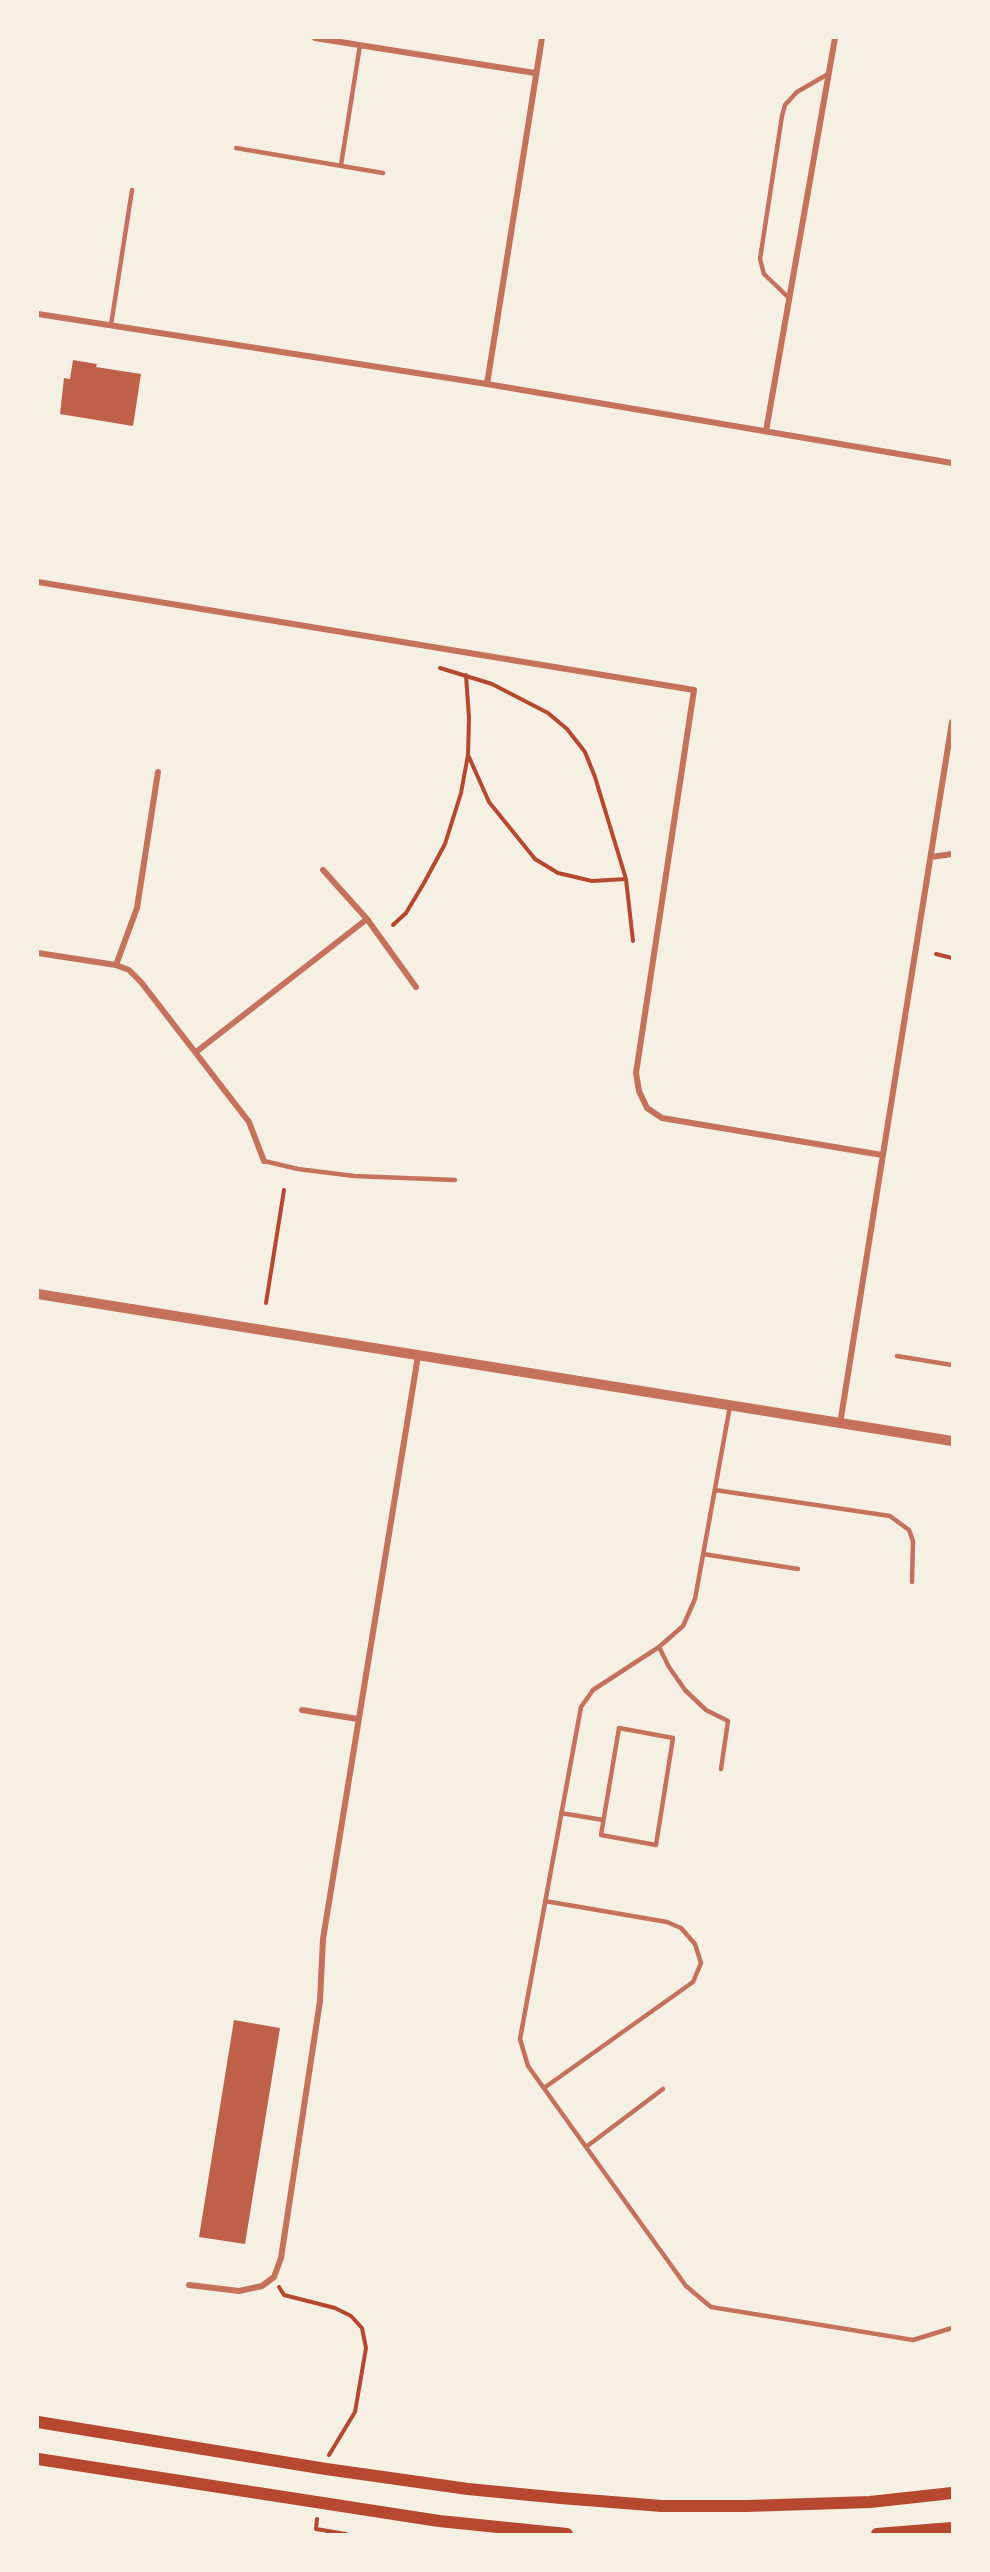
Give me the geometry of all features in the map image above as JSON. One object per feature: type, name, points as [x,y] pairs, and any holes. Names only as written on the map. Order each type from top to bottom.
[{"type":"main road","points":[[38,2422],[350,2473],[468,2489],[662,2506],[870,2502],[952,2493]]},
{"type":"main road","points":[[38,2459],[439,2521],[567,2535]]},
{"type":"main road","points":[[877,2535],[952,2528]]},
{"type":"street","points":[[315,38],[536,74]]},
{"type":"street","points":[[488,384],[542,38]]},
{"type":"street","points":[[766,431],[835,38]]},
{"type":"street","points":[[38,314],[488,384],[952,463]]},
{"type":"street","points":[[38,582],[694,690],[636,1073],[639,1091],[647,1108],[662,1118],[882,1155]]},
{"type":"street","points":[[840,1424],[952,722]]},
{"type":"street","points":[[116,965],[137,908],[158,772]]},
{"type":"street","points":[[931,857],[952,854]]},
{"type":"street","points":[[323,870],[367,919],[416,987]]},
{"type":"street","points":[[196,1052],[367,919]]},
{"type":"street","points":[[38,953],[116,965],[129,970],[141,982],[249,1122],[264,1161]]},
{"type":"street","points":[[38,1294],[952,1441]]},
{"type":"street","points":[[189,2285],[239,2291],[262,2286],[274,2277],[281,2258],[320,2001],[323,1939],[418,1356]]},
{"type":"street","points":[[302,1710],[358,1719]]},
{"type":"lane","points":[[341,165],[360,45]]},
{"type":"lane","points":[[789,299],[764,274],[760,259],[782,116],[785,105],[797,92],[828,74]]},
{"type":"lane","points":[[236,148],[383,173]]},
{"type":"lane","points":[[111,325],[132,190]]},
{"type":"lane","points":[[264,1161],[298,1169],[354,1176],[455,1180]]},
{"type":"lane","points":[[897,1356],[952,1365]]},
{"type":"lane","points":[[730,1406],[695,1599],[683,1626],[659,1647],[593,1690],[581,1707],[520,2039],[528,2066],[686,2286],[711,2307],[913,2340],[952,2328]]},
{"type":"lane","points":[[715,1490],[890,1516],[909,1530],[914,1541],[912,1582]]},
{"type":"lane","points":[[703,1554],[798,1569]]},
{"type":"lane","points":[[659,1647],[685,1690],[706,1710],[728,1721],[721,1769]]},
{"type":"lane","points":[[619,1728],[673,1738],[656,1845],[601,1835],[603,1820],[619,1728]]},
{"type":"lane","points":[[561,1813],[603,1820]]},
{"type":"lane","points":[[544,2088],[693,1982],[701,1963],[695,1944],[681,1928],[668,1922],[545,1901]]},
{"type":"lane","points":[[586,2147],[663,2089]]},
{"type":"path","points":[[440,668],[466,675],[518,697],[548,713],[567,729],[585,752],[595,777],[626,879],[633,941]]},
{"type":"path","points":[[393,925],[406,913],[445,844],[461,792],[468,755],[469,718],[466,675]]},
{"type":"path","points":[[468,755],[489,802],[535,859],[558,873],[592,881],[626,879]]},
{"type":"path","points":[[936,954],[952,958]]},
{"type":"path","points":[[266,1303],[284,1190]]},
{"type":"path","points":[[274,2277],[284,2295],[335,2308],[351,2316],[362,2328],[366,2348],[355,2412],[330,2450]]},
{"type":"path","points":[[316,2529],[346,2535]]},
{"type":"building","points":[[73,360],[97,364],[96,367],[141,374],[133,426],[60,414],[64,378],[70,379]]},
{"type":"building","points":[[234,2020],[280,2028],[245,2244],[199,2237]]}]
